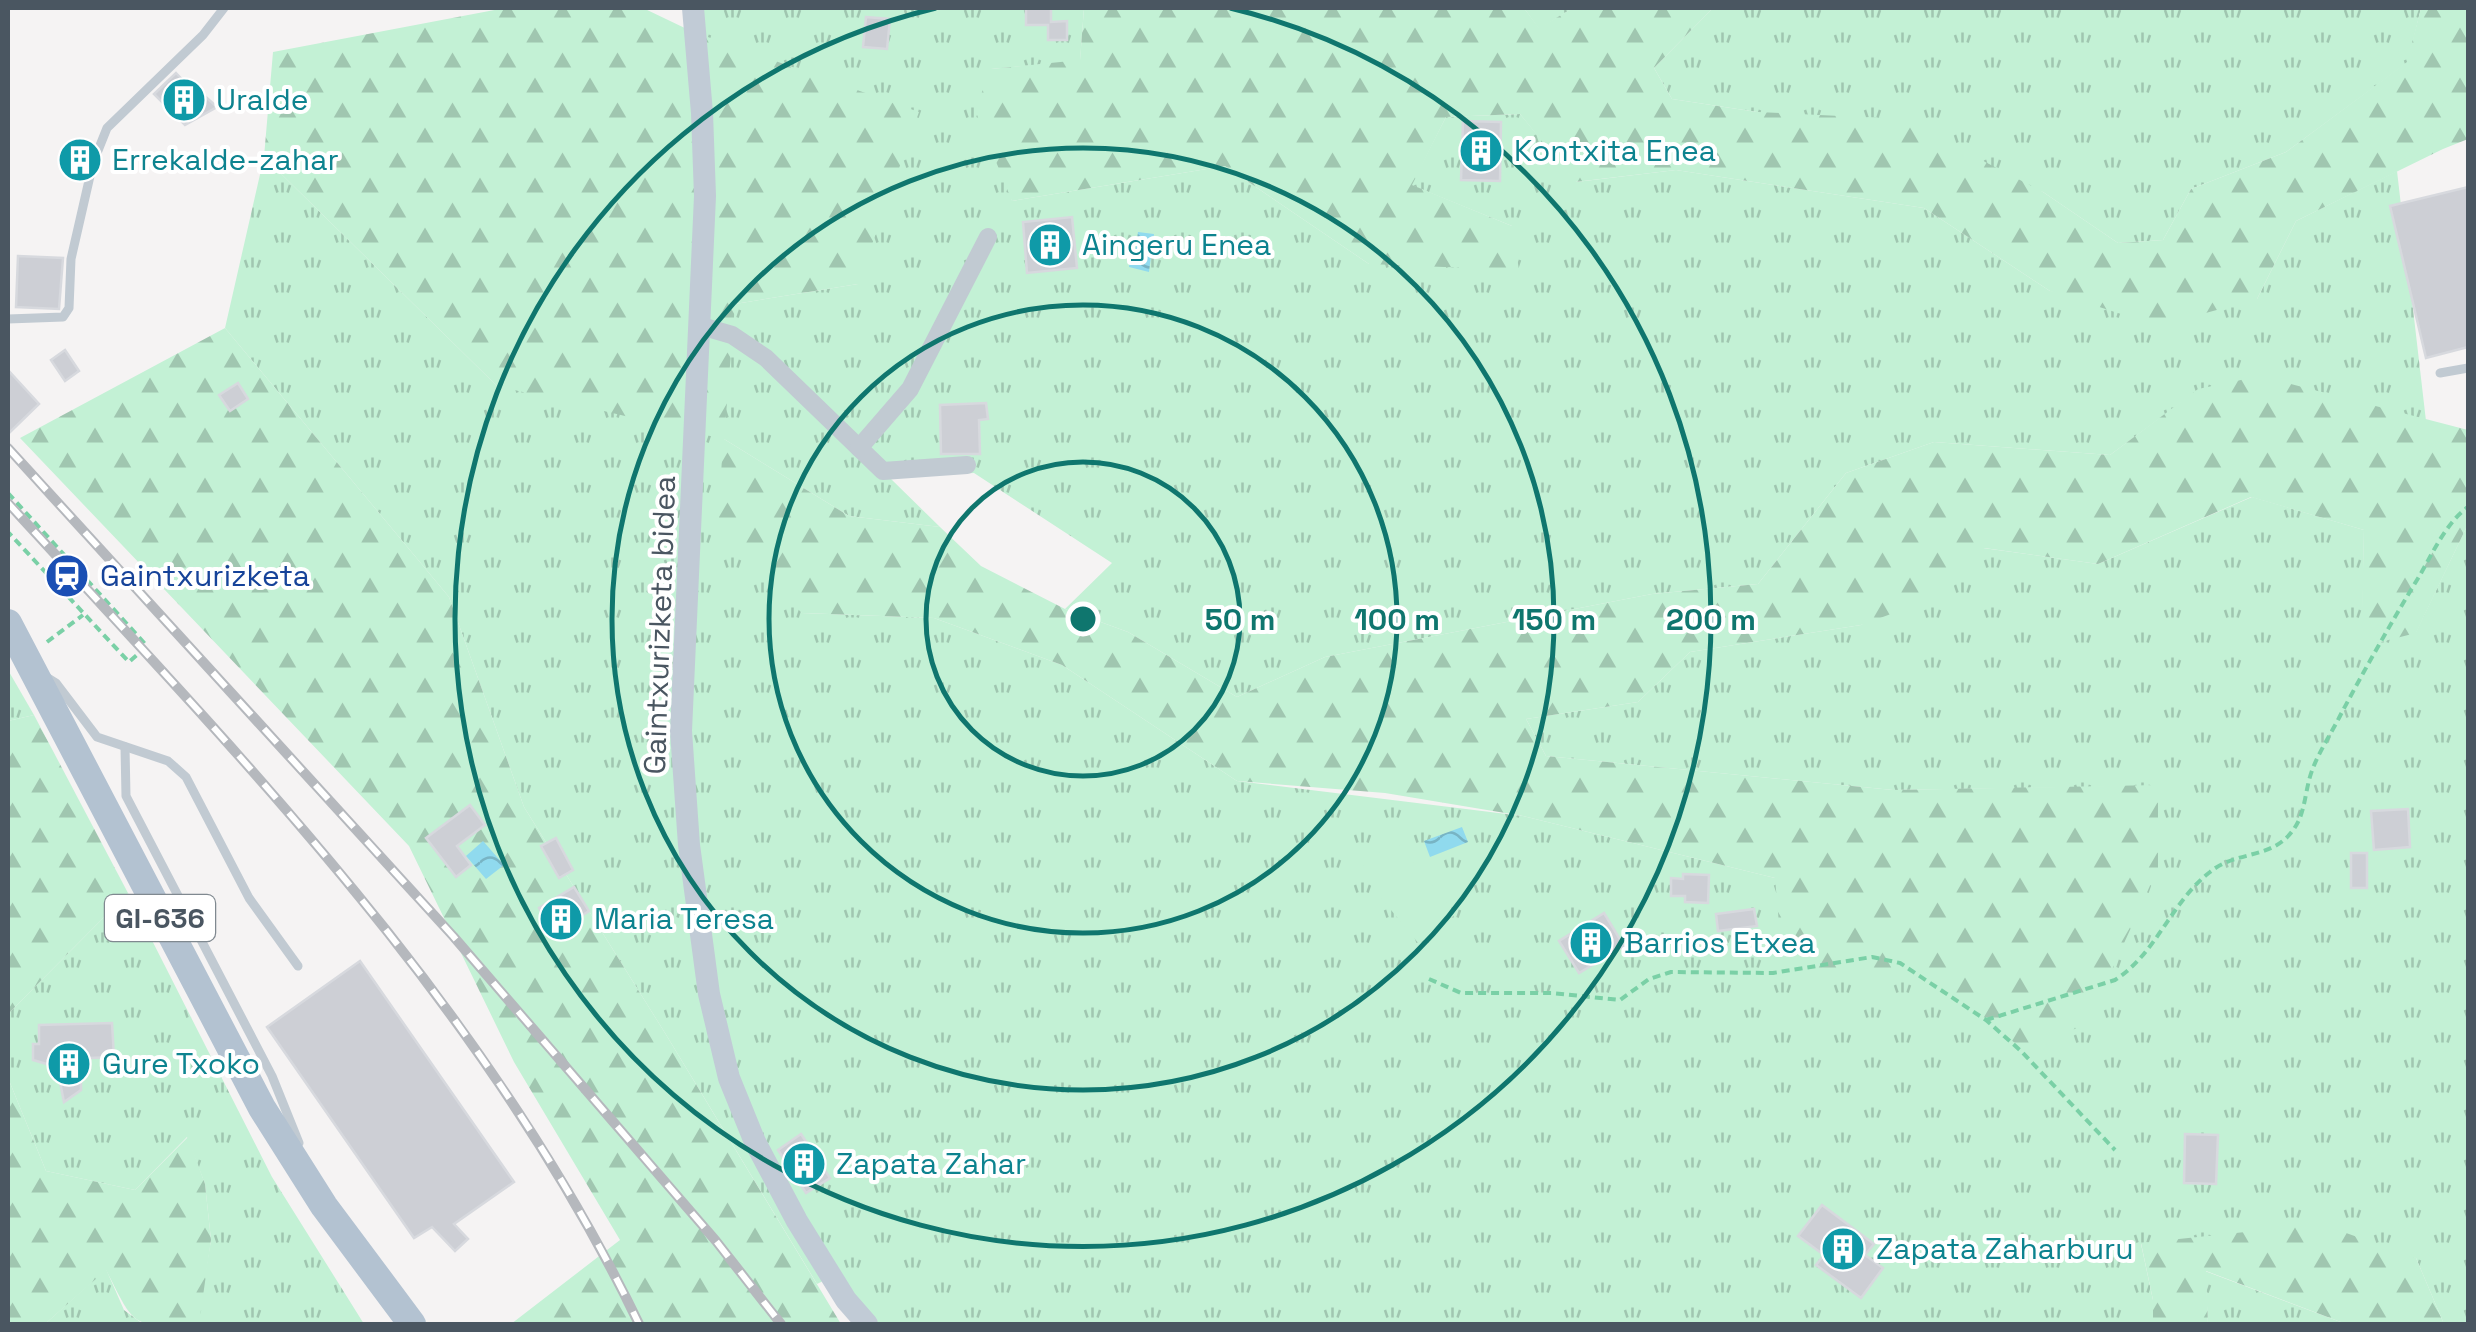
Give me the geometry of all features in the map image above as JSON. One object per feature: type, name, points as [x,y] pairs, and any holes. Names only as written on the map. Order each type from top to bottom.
[{"type":"main road","name":"Gaintxurizketa bidea","points":[[693,8],[703,129],[701,326],[681,731],[689,844],[709,994],[729,1078],[755,1142],[797,1221],[846,1300],[867,1324]]},
{"type":"main road","name":"GI-636","points":[[8,623],[36,656],[233,1058],[324,1206],[412,1324]]},
{"type":"street","points":[[859,448],[910,389],[988,237]]},
{"type":"street","points":[[701,326],[732,336],[766,358],[883,471],[967,465]]},
{"type":"lane","points":[[8,320],[63,316],[69,308],[72,259],[93,163],[107,128],[203,35],[224,8]]},
{"type":"lane","points":[[2440,373],[2468,368]]},
{"type":"lane","points":[[36,656],[96,737],[168,762],[186,777],[249,898],[298,966]]},
{"type":"lane","points":[[125,748],[126,796],[272,1076],[324,1206]]},
{"type":"path","points":[[8,494],[148,646],[129,662],[8,532]]},
{"type":"path","points":[[1986,1020],[2116,980],[2146,955],[2189,892],[2212,870],[2266,852],[2284,841],[2299,820],[2312,768],[2370,658],[2438,544],[2468,507]]},
{"type":"path","points":[[36,656],[83,615]]},
{"type":"path","points":[[1429,979],[1461,992],[1488,995],[1552,993],[1620,1000],[1650,979],[1671,972],[1773,973],[1872,958],[1900,963],[1986,1020],[2115,1150]]},
{"type":"green space","points":[[505,8],[643,8],[691,31],[919,112],[858,284],[735,304],[724,439],[849,516],[940,527],[981,566],[1065,609],[1128,632],[1237,697],[1325,657],[1652,594],[1758,584],[1846,473],[1934,442],[2110,455],[2198,389],[2260,376],[2468,430],[2468,524],[2416,633],[2361,647],[2364,530],[2251,497],[2098,564],[1984,548],[1948,593],[1861,625],[1690,652],[1638,702],[1526,719],[1546,756],[1893,790],[2158,785],[2158,868],[2087,1025],[2020,1047],[1922,969],[1783,969],[1775,878],[1523,816],[1385,793],[1237,781],[1062,665],[934,618],[802,613],[718,532],[723,439],[497,386],[264,157],[273,52]]},
{"type":"green space","points":[[690,8],[1084,8],[1080,61],[991,69],[1012,201],[1225,166],[1369,264],[1512,226],[1411,185],[1446,117],[1520,114],[1576,182],[1676,170],[1924,208],[2050,291],[2257,299],[2296,221],[2397,171],[2426,421],[2260,377],[2198,390],[2110,455],[1934,442],[1846,473],[1758,584],[1652,594],[1325,657],[1237,697],[1128,632],[1065,609],[1112,563],[974,473],[890,478],[940,527],[849,516],[724,439],[802,613],[934,618],[1062,665],[1237,781],[1523,816],[1775,878],[2158,786],[1893,790],[1546,756],[1526,719],[1638,702],[1690,652],[1861,625],[1983,548],[2098,564],[2252,497],[2364,530],[2362,646],[2416,632],[2468,524],[2468,1324],[2444,1324],[2416,1258],[2141,1244],[2153,1300],[2153,1324],[878,1324],[833,1276],[817,1284],[524,807],[449,597],[225,328],[264,157],[497,386],[735,304],[858,284],[691,31]]},
{"type":"green space","points":[[1084,8],[1524,8],[1539,28],[1573,8],[1713,8],[1654,68],[1672,99],[1757,112],[1902,119],[2043,192],[2118,243],[2163,240],[2191,189],[2286,152],[2407,62],[2421,8],[2468,8],[2468,139],[2296,221],[2257,299],[2158,326],[2050,291],[1924,208],[1676,170],[1575,182],[1520,114],[1446,117],[1412,185],[1512,226],[1519,270],[1369,264],[1225,166],[1012,201],[975,110],[991,69],[1080,60]]},
{"type":"green space","points":[[1524,8],[1573,8],[1539,29]]},
{"type":"green space","points":[[1713,8],[2421,8],[2408,62],[2286,152],[2191,189],[2163,240],[2118,243],[2043,192],[1757,112],[1672,99],[1654,68]]},
{"type":"green space","points":[[225,328],[449,597],[524,807],[841,1324],[511,1324],[620,1240],[514,1062],[409,846],[20,438]]},
{"type":"green space","points":[[8,670],[34,715],[8,721]]},
{"type":"green space","points":[[34,715],[128,893],[8,1014],[8,721]]},
{"type":"green space","points":[[1395,840],[1456,914],[1419,944],[1358,870]]},
{"type":"green space","points":[[128,893],[272,1177],[364,1324],[197,1324],[211,1240],[205,1184],[187,1137],[135,1190],[46,1171],[8,1078],[8,1014]]},
{"type":"green space","points":[[8,1078],[46,1171],[135,1190],[188,1137],[205,1184],[211,1240],[199,1324],[160,1325],[138,1320],[123,1303],[106,1270],[45,1324],[8,1324]]},
{"type":"green space","points":[[2321,1224],[2416,1258],[2444,1324],[2346,1324],[2206,1271],[2208,1324],[2153,1324],[2153,1300],[2141,1243]]},
{"type":"green space","points":[[106,1269],[124,1310],[143,1324],[45,1324]]},
{"type":"green space","points":[[2205,1271],[2346,1324],[2208,1324]]},
{"type":"water","points":[[1138,232],[1154,234],[1149,272],[1129,267],[1130,260],[1134,260]]},
{"type":"water","points":[[1462,827],[1468,842],[1430,857],[1424,841]]},
{"type":"water","points":[[483,841],[504,865],[486,879],[466,856]]},
{"type":"building","points":[[1026,8],[1051,8],[1051,22],[1067,21],[1067,40],[1048,40],[1048,25],[1026,25]]},
{"type":"building","points":[[866,17],[890,19],[887,49],[863,47]]},
{"type":"building","name":"Uralde","points":[[176,73],[194,92],[197,89],[217,107],[185,125],[154,94]]},
{"type":"building","name":"Kontxita Enea","points":[[1463,121],[1501,122],[1500,181],[1461,180]]},
{"type":"building","points":[[2468,187],[2468,347],[2426,358],[2390,206]]},
{"type":"building","name":"Aingeru Enea","points":[[1072,217],[1077,268],[1027,273],[1023,222]]},
{"type":"building","points":[[18,256],[63,258],[59,309],[16,307]]},
{"type":"building","points":[[65,350],[79,371],[65,381],[51,360]]},
{"type":"building","points":[[8,370],[39,404],[8,434]]},
{"type":"building","points":[[238,383],[248,399],[230,411],[219,395]]},
{"type":"building","points":[[986,403],[988,419],[979,420],[980,454],[941,454],[940,405]]},
{"type":"building","points":[[470,805],[485,825],[457,846],[471,865],[456,877],[426,838]]},
{"type":"building","points":[[2408,809],[2410,847],[2374,850],[2371,811]]},
{"type":"building","points":[[556,838],[573,870],[559,878],[541,846]]},
{"type":"building","points":[[2351,853],[2367,853],[2367,888],[2351,888]]},
{"type":"building","points":[[1683,874],[1709,875],[1708,903],[1685,902],[1685,896],[1671,896],[1671,878],[1683,879]]},
{"type":"building","name":"Maria Teresa","points":[[574,887],[589,911],[554,933],[539,908]]},
{"type":"building","points":[[1754,909],[1757,926],[1718,931],[1716,914]]},
{"type":"building","name":"Barrios Etxea","points":[[1604,913],[1624,946],[1579,973],[1559,941]]},
{"type":"building","points":[[360,961],[514,1182],[454,1224],[468,1239],[455,1251],[432,1227],[414,1238],[267,1027]]},
{"type":"building","name":"Gure Txoko","points":[[112,1023],[114,1057],[90,1058],[90,1069],[81,1069],[81,1090],[64,1102],[57,1067],[33,1060],[33,1044],[39,1044],[39,1025]]},
{"type":"building","name":"Zapata Zahar","points":[[801,1134],[830,1178],[806,1193],[778,1150]]},
{"type":"building","points":[[2185,1134],[2218,1135],[2216,1184],[2184,1183]]},
{"type":"building","name":"Zapata Zaharburu","points":[[1822,1205],[1874,1244],[1865,1255],[1883,1268],[1861,1298],[1816,1265],[1824,1255],[1798,1236]]},
{"type":"railway","points":[[8,448],[453,936],[716,1241],[781,1324]]},
{"type":"railway","points":[[8,503],[271,792],[434,992],[509,1098],[578,1208],[639,1324]]},
{"type":"place","name":"Uralde","points":[[184,100]]},
{"type":"place","name":"Kontxita Enea","points":[[1481,151]]},
{"type":"place","name":"Errekalde-zahar","points":[[80,160]]},
{"type":"place","name":"Aingeru Enea","points":[[1050,245]]},
{"type":"place","name":"Gaintxurizketa","points":[[67,576]]},
{"type":"place","name":"Maria Teresa","points":[[561,919]]},
{"type":"place","name":"Barrios Etxea","points":[[1591,943]]},
{"type":"place","name":"Gure Txoko","points":[[69,1064]]},
{"type":"place","name":"Zapata Zahar","points":[[804,1164]]},
{"type":"place","name":"Zapata Zaharburu","points":[[1843,1249]]}]
